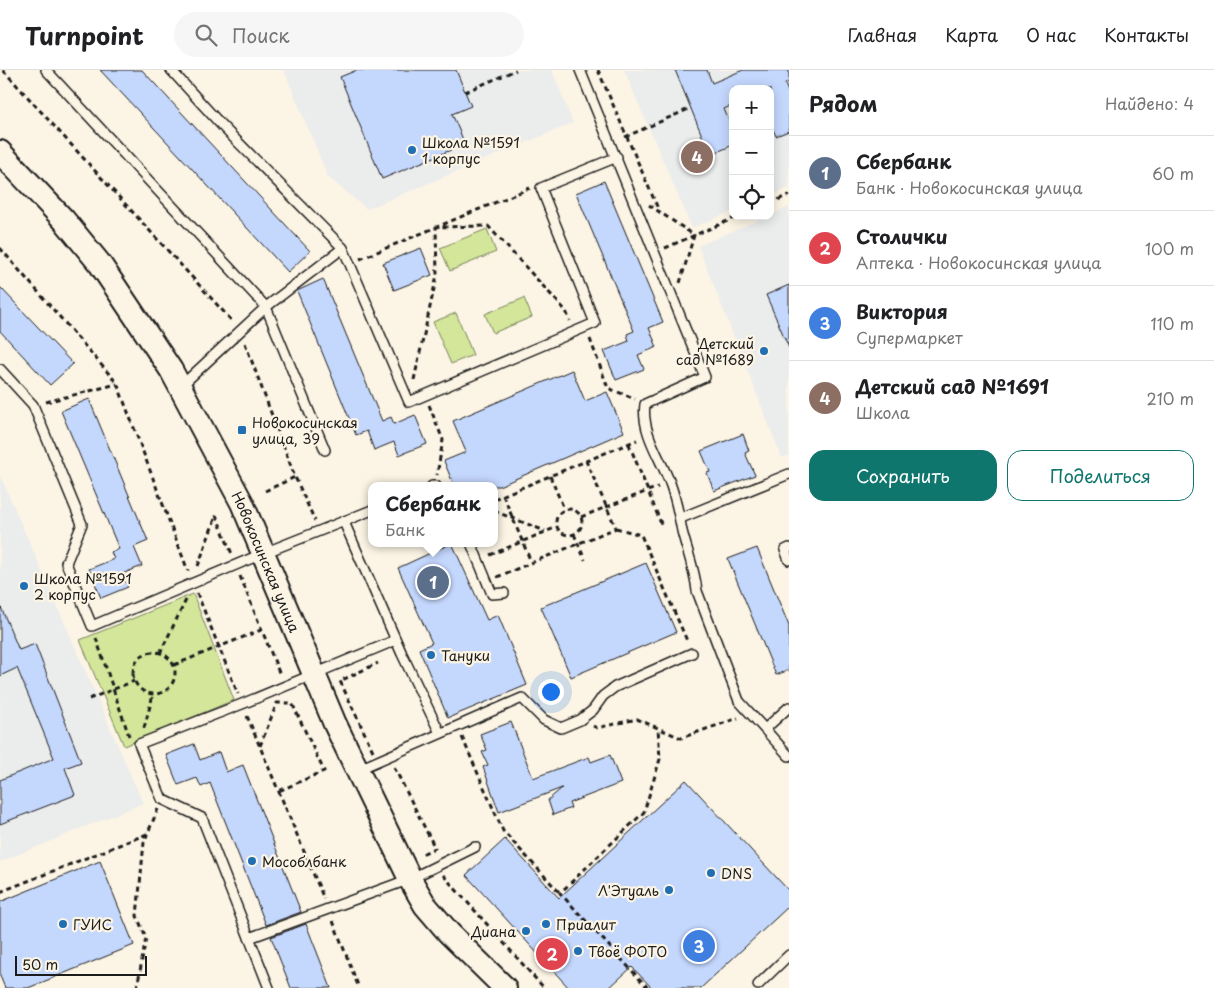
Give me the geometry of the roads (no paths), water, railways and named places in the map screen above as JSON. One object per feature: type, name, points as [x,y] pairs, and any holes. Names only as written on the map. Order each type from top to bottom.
[{"type":"street","name":"Новокосинская улица","points":[[0,152],[64,220],[100,264],[180,387],[242,503],[356,770],[410,880],[425,905],[449,933],[506,988]]},
{"type":"lane","points":[[46,70],[266,307],[325,450]]},
{"type":"lane","points":[[171,70],[224,128],[343,248],[409,402],[595,323],[541,188],[617,157]]},
{"type":"lane","points":[[580,70],[632,193],[705,377],[645,404],[643,417],[649,436],[670,482],[682,518],[682,529],[695,575],[697,591],[739,701],[789,756]]},
{"type":"lane","points":[[180,387],[266,307],[343,248]]},
{"type":"lane","points":[[0,369],[33,405],[82,524],[66,563],[92,626],[236,564],[368,512]]},
{"type":"lane","points":[[682,518],[789,474]]},
{"type":"lane","points":[[344,522],[440,734]]},
{"type":"lane","points":[[473,547],[492,594],[504,593]]},
{"type":"lane","points":[[789,548],[785,550],[789,560]]},
{"type":"lane","points":[[269,988],[202,818],[162,799],[139,744],[285,687],[396,640]]},
{"type":"lane","points":[[356,770],[522,698],[544,720],[561,728],[580,720],[593,710],[603,696],[615,687],[692,653]]},
{"type":"lane","points":[[765,729],[789,707]]},
{"type":"lane","points":[[249,938],[329,911],[410,880],[475,847]]},
{"type":"lane","points":[[758,985],[789,956]]},
{"type":"place","name":"Школа №1591 1 корпус","points":[[412,150]]},
{"type":"place","name":"Детский сад №1691","points":[[697,157]]},
{"type":"place","name":"Детский сад №1689","points":[[764,351]]},
{"type":"place","name":"Новокосинская улица, 39","points":[[242,430]]},
{"type":"place","name":"Сбербанк","points":[[433,582]]},
{"type":"place","name":"Школа №1591 2 корпус","points":[[24,586]]},
{"type":"place","name":"Тануки","points":[[431,655]]},
{"type":"place","name":"Мособлбанк","points":[[252,861]]},
{"type":"place","name":"DNS","points":[[711,873]]},
{"type":"place","name":"Л'Этуаль","points":[[669,890]]},
{"type":"place","name":"ГУИС","points":[[63,924]]},
{"type":"place","name":"Приалит","points":[[546,924]]},
{"type":"place","name":"Диана","points":[[526,931]]},
{"type":"place","name":"Виктория","points":[[699,946]]},
{"type":"place","name":"Твоё ФОТО","points":[[578,951]]},
{"type":"place","name":"Столички","points":[[552,954]]}]
